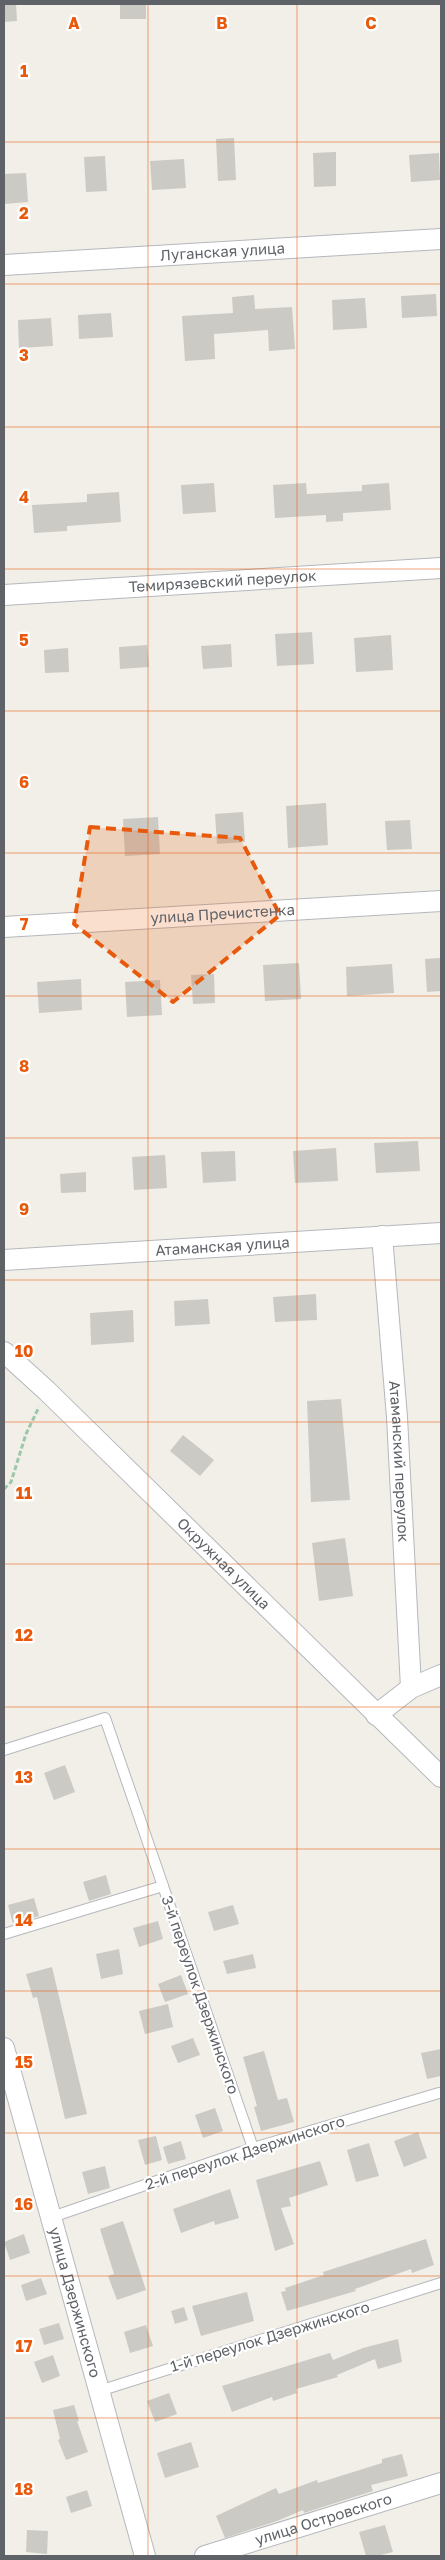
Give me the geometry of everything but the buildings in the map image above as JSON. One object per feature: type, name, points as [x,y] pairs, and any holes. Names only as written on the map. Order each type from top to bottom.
[{"type":"street","name":"Луганская улица","points":[[4,264],[441,239]]},
{"type":"street","name":"Темирязевский переулок","points":[[4,595],[441,568]]},
{"type":"street","name":"улица Пречистенка","points":[[4,927],[441,901]]},
{"type":"street","name":"Атаманская улица","points":[[4,1260],[441,1233]]},
{"type":"street","name":"Атаманский переулок","points":[[382,1236],[397,1417],[411,1688]]},
{"type":"street","name":"Окружная улица","points":[[4,1352],[47,1391],[441,1777]]},
{"type":"street","points":[[376,1715],[411,1688],[441,1675]]},
{"type":"street","name":"улица Дзержинского","points":[[4,2048],[7,2070],[52,2217],[98,2391],[145,2556]]},
{"type":"street","name":"улица Островского","points":[[205,2556],[441,2483]]},
{"type":"lane","points":[[4,1750],[105,1718],[162,1886]]},
{"type":"lane","name":"3-й переулок Дзержинского","points":[[4,1934],[162,1886],[253,2148]]},
{"type":"lane","name":"2-й переулок Дзержинского","points":[[52,2217],[253,2148],[439,2093]]},
{"type":"lane","name":"1-й переулок Дзержинского","points":[[98,2391],[441,2283]]},
{"type":"path","points":[[4,1489],[10,1482],[26,1434],[47,1391]]},
{"type":"highlighted area","points":[[90,827],[240,838],[280,915],[173,1002],[74,924]]}]
